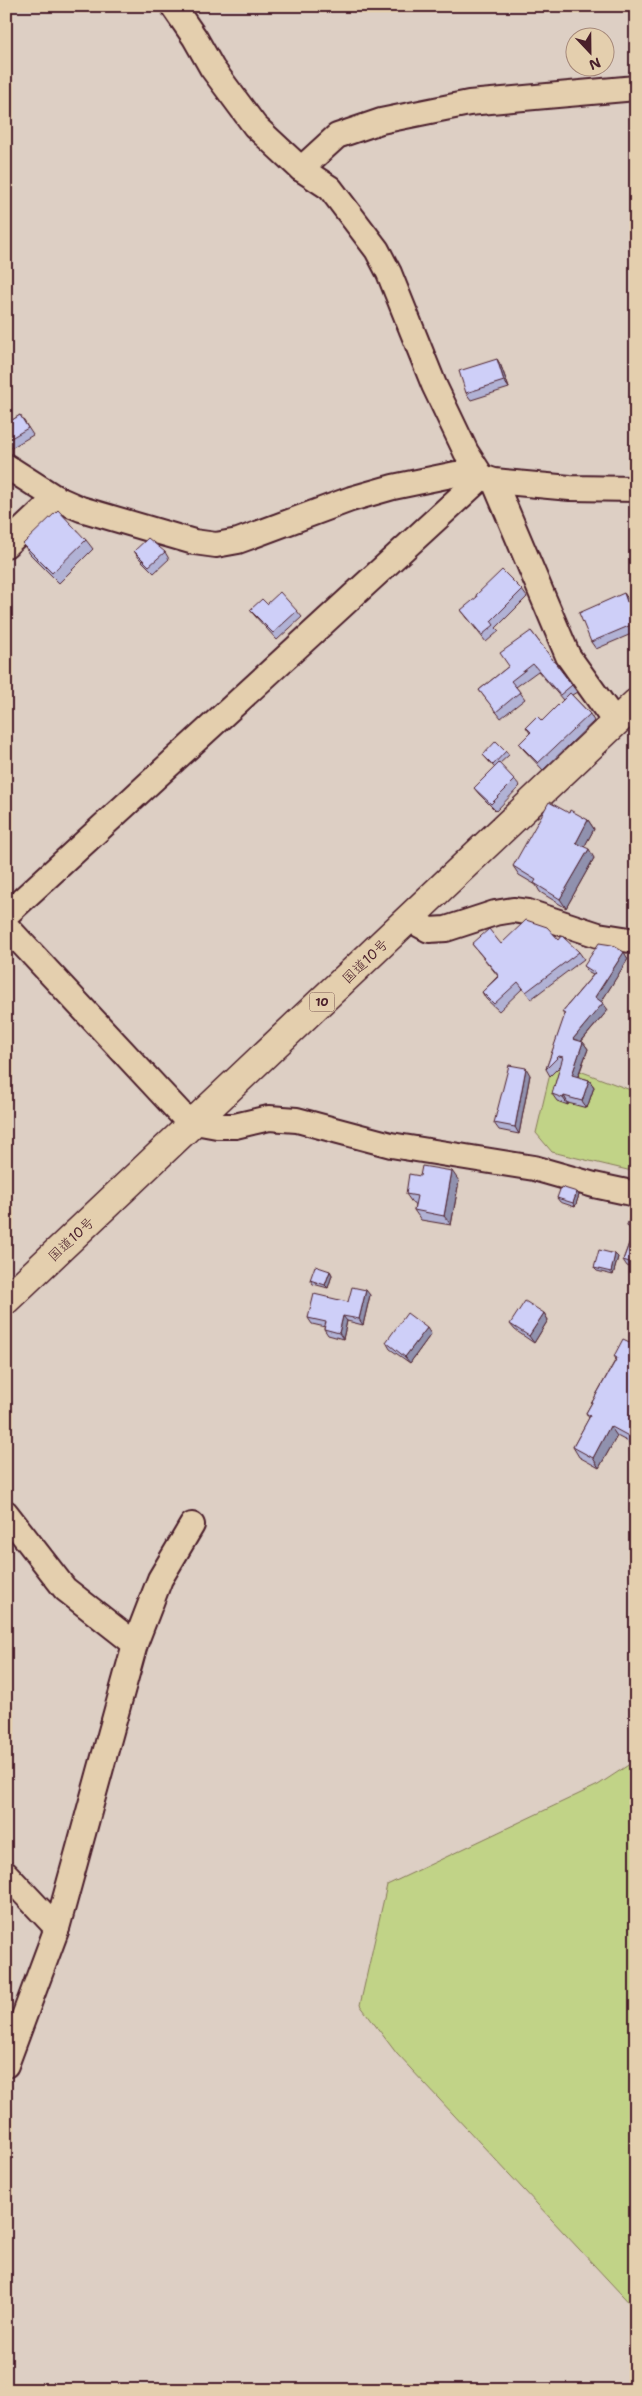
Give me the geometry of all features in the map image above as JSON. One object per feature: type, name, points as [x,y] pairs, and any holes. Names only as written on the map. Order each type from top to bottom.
[{"type":"highway","name":"国道10号","points":[[6,1300],[636,703]]},
{"type":"street","points":[[173,6],[195,38],[212,68],[254,126],[301,169],[330,188],[377,250],[389,273],[434,385],[466,452],[488,479],[568,656],[616,723]]},
{"type":"street","points":[[301,169],[337,136],[381,121],[469,102],[636,88]]},
{"type":"street","points":[[6,466],[56,498],[81,509],[194,542],[216,545],[238,541],[352,499],[393,487],[456,474],[570,488],[636,489]]},
{"type":"street","points":[[6,915],[488,479]]},
{"type":"street","points":[[6,545],[56,498]]},
{"type":"street","points":[[409,919],[428,930],[446,929],[495,913],[513,910],[528,912],[598,935],[636,941]]},
{"type":"street","points":[[6,926],[181,1114],[195,1122],[217,1126],[235,1126],[269,1118],[297,1120],[391,1145],[534,1168],[594,1185],[636,1194]]},
{"type":"street","points":[[6,1513],[65,1589],[135,1644]]},
{"type":"street","points":[[6,2065],[58,1928],[135,1644],[160,1579],[192,1526]]},
{"type":"street","points":[[6,1874],[58,1928]]},
{"type":"green space","points":[[553,1061],[636,1092],[636,1172],[552,1152],[536,1133]]},
{"type":"green space","points":[[636,1760],[636,2310],[397,2054],[360,2005],[387,1885],[598,1785]]},
{"type":"building","points":[[497,359],[504,381],[466,393],[459,371]]},
{"type":"building","points":[[20,415],[28,428],[6,441],[6,424]]},
{"type":"building","points":[[58,510],[86,540],[52,573],[23,544]]},
{"type":"building","points":[[148,538],[165,552],[149,566],[134,551]]},
{"type":"building","points":[[502,570],[522,590],[491,621],[494,625],[482,635],[461,610],[477,597],[476,595]]},
{"type":"building","points":[[280,592],[297,611],[273,633],[250,610],[262,599],[267,604]]},
{"type":"building","points":[[624,593],[627,602],[636,599],[636,623],[591,642],[579,613]]},
{"type":"building","points":[[531,631],[572,685],[560,695],[533,664],[511,681],[520,692],[496,712],[479,690],[509,666],[500,653]]},
{"type":"building","points":[[570,693],[590,714],[538,763],[519,744],[531,732],[526,727],[537,716],[542,721]]},
{"type":"building","points":[[496,741],[506,751],[493,765],[483,755]]},
{"type":"building","points":[[499,763],[515,780],[491,804],[474,788]]},
{"type":"building","points":[[549,802],[569,813],[570,810],[588,820],[576,843],[589,849],[560,899],[534,883],[536,880],[513,866]]},
{"type":"building","points":[[526,920],[547,927],[559,940],[562,936],[579,952],[526,992],[518,982],[494,1004],[482,992],[499,976],[472,944],[489,929],[501,944]]},
{"type":"building","points":[[599,943],[612,945],[624,952],[595,997],[603,1003],[573,1039],[583,1042],[572,1075],[589,1080],[582,1101],[564,1096],[563,1098],[552,1094],[563,1057],[559,1056],[546,1069],[565,1014],[562,1012],[595,973],[584,966]]},
{"type":"building","points":[[509,1065],[526,1068],[515,1127],[494,1123]]},
{"type":"building","points":[[422,1166],[452,1171],[444,1216],[414,1210],[417,1196],[406,1194],[409,1174],[420,1176]]},
{"type":"building","points":[[561,1187],[577,1192],[573,1203],[557,1198]]},
{"type":"building","points":[[635,1204],[636,1264],[623,1260],[635,1228],[627,1225]]},
{"type":"building","points":[[599,1250],[615,1254],[611,1272],[594,1268]]},
{"type":"building","points":[[315,1266],[330,1271],[325,1285],[310,1280]]},
{"type":"building","points":[[352,1287],[366,1290],[359,1319],[343,1316],[339,1333],[324,1329],[326,1322],[308,1318],[314,1294],[348,1302]]},
{"type":"building","points":[[525,1301],[544,1313],[529,1336],[510,1324]]},
{"type":"building","points":[[407,1313],[427,1328],[405,1357],[386,1342]]},
{"type":"building","points":[[623,1339],[636,1345],[636,1440],[610,1426],[593,1458],[573,1447],[590,1416],[586,1413],[617,1358],[614,1356]]}]
